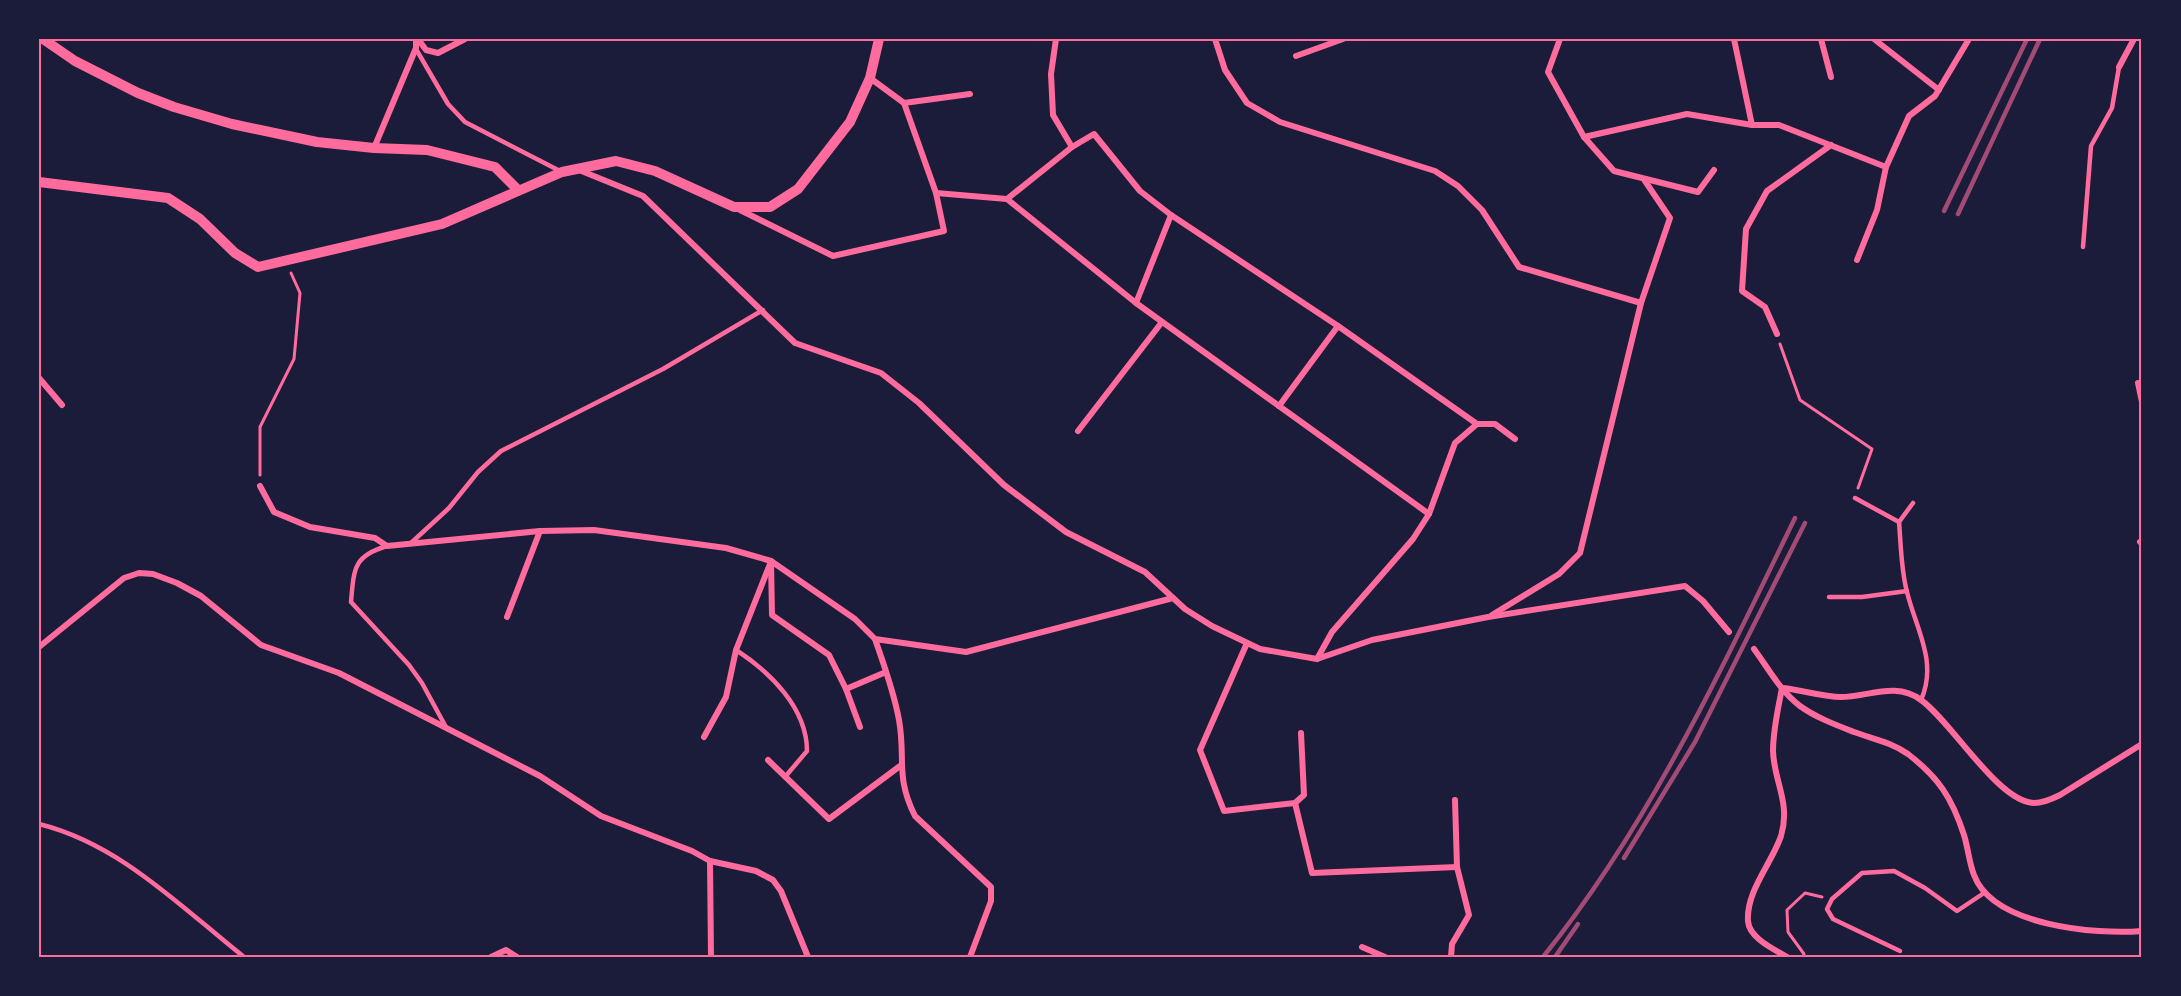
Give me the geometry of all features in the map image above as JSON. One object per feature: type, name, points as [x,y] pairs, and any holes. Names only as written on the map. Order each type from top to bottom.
[{"type":"street","points":[[43,39],[75,61],[138,93],[174,107],[232,124],[317,142],[374,148],[427,150],[495,167],[518,190]]},
{"type":"street","points":[[374,148],[416,48],[417,39]]},
{"type":"street","points":[[417,39],[426,50],[438,53],[465,39]]},
{"type":"street","points":[[734,207],[770,207],[798,189],[850,122],[870,78],[879,39]]},
{"type":"street","points":[[1056,39],[1051,74],[1053,116],[1072,147]]},
{"type":"street","points":[[1215,39],[1225,70],[1247,103],[1280,122],[1435,171],[1458,186],[1482,210],[1520,267],[1641,303]]},
{"type":"street","points":[[1296,56],[1343,39]]},
{"type":"street","points":[[1560,39],[1548,72],[1584,137],[1614,171],[1645,181],[1698,192],[1714,170]]},
{"type":"street","points":[[1734,39],[1752,125]]},
{"type":"street","points":[[1821,39],[1831,77]]},
{"type":"street","points":[[1874,39],[1939,90]]},
{"type":"street","points":[[1857,260],[1878,210],[1886,167],[1909,116],[1935,96],[1969,39]]},
{"type":"street","points":[[2119,67],[2134,39]]},
{"type":"street","points":[[39,182],[168,198],[200,219],[235,253],[258,267],[442,224],[562,172],[616,161],[656,171],[833,255],[944,231],[936,193],[904,104],[870,78]]},
{"type":"street","points":[[904,104],[970,94]]},
{"type":"street","points":[[1584,137],[1688,114],[1752,125],[1779,125],[1886,167]]},
{"type":"street","points":[[1007,199],[1072,147],[1094,134],[1140,191],[1171,215],[1338,326],[1477,424],[1495,424],[1515,439]]},
{"type":"street","points":[[1777,334],[1765,307],[1742,291],[1746,229],[1767,191],[1831,145]]},
{"type":"street","points":[[579,170],[643,196],[795,343],[881,373],[920,403],[1004,485],[1066,532],[1145,572],[1173,598],[1212,626],[1260,649],[1317,659],[1372,640],[1488,617],[1685,586],[1703,601],[1729,632]]},
{"type":"street","points":[[1488,617],[1559,574],[1580,553],[1641,303],[1670,218],[1645,181]]},
{"type":"street","points":[[936,193],[1007,199],[1136,303],[1429,514]]},
{"type":"street","points":[[1136,303],[1171,215]]},
{"type":"street","points":[[1078,431],[1162,322]]},
{"type":"street","points":[[1280,406],[1338,326]]},
{"type":"street","points":[[39,378],[62,405]]},
{"type":"street","points":[[2138,384],[2142,402]]},
{"type":"street","points":[[1317,659],[1332,632],[1413,539],[1429,514],[1455,443],[1477,424]]},
{"type":"street","points":[[260,486],[274,512],[310,527],[375,538],[387,546],[540,531],[594,530],[726,548],[771,561],[855,620],[875,639],[899,722],[903,791],[915,816],[990,887],[991,901],[970,957]]},
{"type":"street","points":[[507,617],[540,531]]},
{"type":"street","points":[[704,737],[726,697],[736,650],[771,561]]},
{"type":"street","points":[[771,561],[772,615],[829,655],[846,689],[860,727]]},
{"type":"street","points":[[39,647],[124,578],[139,573],[153,574],[177,583],[201,596],[261,645],[339,673],[540,776],[601,816],[692,851],[710,861],[756,871],[773,880],[781,891],[808,957]]},
{"type":"street","points":[[875,639],[966,652],[1173,598]]},
{"type":"street","points":[[1247,643],[1200,750],[1224,810],[1295,802],[1304,795],[1300,732]]},
{"type":"street","points":[[1754,649],[1782,688],[1800,706],[1855,732],[1884,740],[1907,754],[1943,787],[1951,798],[1974,876],[1984,893],[2012,911],[2038,921],[2103,933],[2142,932]]},
{"type":"street","points":[[846,689],[886,672]]},
{"type":"street","points":[[1782,688],[1842,697],[1890,690],[1906,692],[1921,700],[1951,728],[1991,776],[2014,796],[2030,803],[2048,801],[2060,795],[2142,744]]},
{"type":"street","points":[[1782,688],[1773,751],[1775,770],[1784,794],[1781,836],[1754,895],[1748,922],[1751,930],[1761,940],[1787,957]]},
{"type":"street","points":[[768,760],[829,819],[900,766]]},
{"type":"street","points":[[1451,957],[1452,944],[1469,915],[1457,867],[1455,800]]},
{"type":"street","points":[[1295,802],[1312,873],[1457,867]]},
{"type":"street","points":[[710,861],[711,957]]},
{"type":"street","points":[[1362,947],[1385,957]]},
{"type":"street","points":[[491,957],[506,950],[517,957]]},
{"type":"lane","points":[[416,48],[448,104],[465,122],[562,172]]},
{"type":"lane","points":[[2083,247],[2091,146],[2112,108],[2119,67]]},
{"type":"lane","points":[[411,543],[448,508],[478,472],[501,451],[663,369],[763,310]]},
{"type":"lane","points":[[1855,498],[1899,522]]},
{"type":"lane","points":[[1913,503],[1899,522],[1907,591],[1926,642],[1928,685],[1921,700]]},
{"type":"lane","points":[[387,546],[368,551],[354,570],[351,602],[409,665],[422,683],[447,729]]},
{"type":"lane","points":[[1829,597],[1862,597],[1907,591]]},
{"type":"lane","points":[[736,650],[760,665],[785,692],[807,735],[807,751],[785,777]]},
{"type":"lane","points":[[39,824],[100,848],[140,872],[244,957]]},
{"type":"lane","points":[[1900,951],[1833,919],[1827,909],[1832,899],[1862,873],[1894,871],[1926,888],[1957,911],[1984,893]]},
{"type":"path","points":[[260,486],[260,427],[294,359],[300,293],[287,262]]},
{"type":"path","points":[[1777,334],[1800,400],[1872,449],[1855,498]]},
{"type":"path","points":[[1803,957],[1804,954],[1788,932],[1787,910],[1805,893],[1832,899]]},
{"type":"railway","points":[[1944,211],[2027,39]]},
{"type":"railway","points":[[1958,214],[2040,39]]},
{"type":"railway","points":[[1543,957],[1582,906],[1650,800],[1711,689],[1795,518]]},
{"type":"railway","points":[[1624,858],[1695,742],[1805,523]]},
{"type":"railway","points":[[1555,957],[1578,924]]}]
